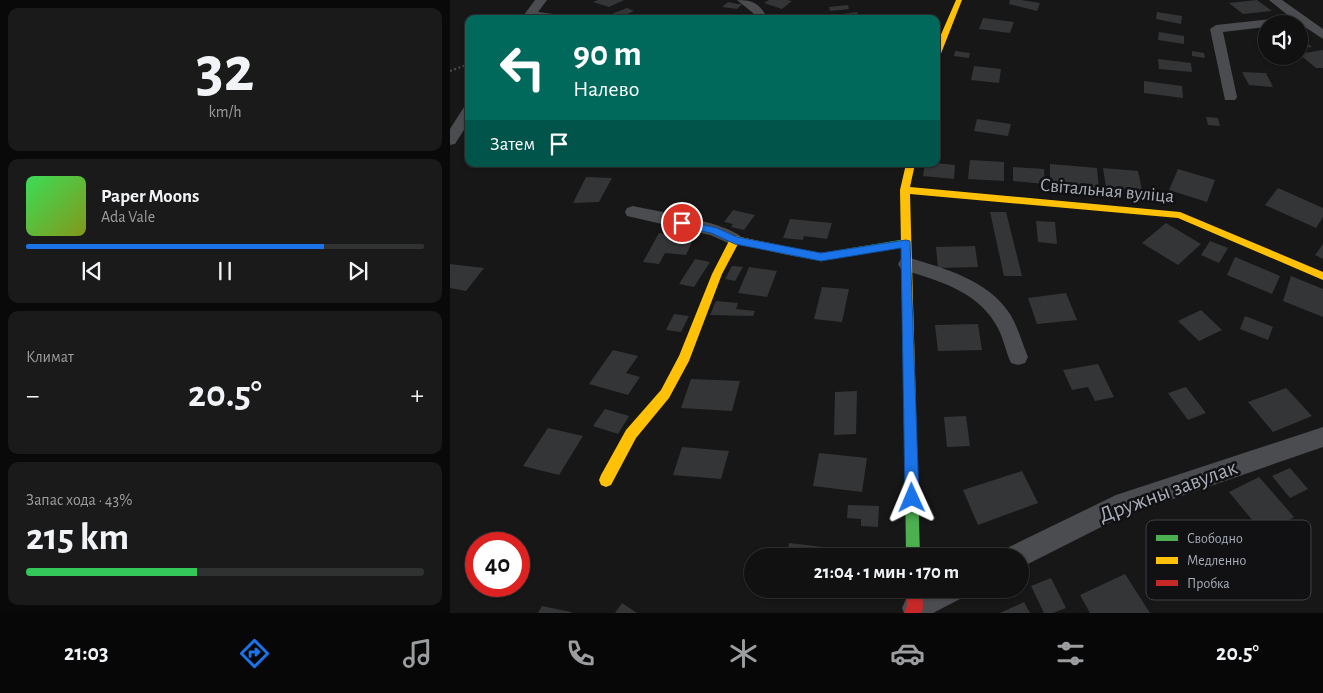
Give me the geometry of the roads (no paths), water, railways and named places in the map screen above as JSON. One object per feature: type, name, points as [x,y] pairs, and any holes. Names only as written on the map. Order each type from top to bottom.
[{"type":"street","points":[[530,15],[541,0]]},
{"type":"street","points":[[743,0],[760,15]]},
{"type":"street","points":[[940,46],[959,0]]},
{"type":"street","points":[[1275,0],[1295,15]]},
{"type":"street","points":[[1230,97],[1216,29],[1258,24]]},
{"type":"street","points":[[1308,25],[1323,35]]},
{"type":"street","points":[[450,142],[465,117]]},
{"type":"street","points":[[909,167],[905,190],[913,548]]},
{"type":"street","name":"Світальная вуліца","points":[[905,190],[1180,215],[1323,276]]},
{"type":"street","points":[[633,212],[714,230],[735,240],[821,257],[906,243]]},
{"type":"street","points":[[606,480],[631,434],[665,394],[685,357],[717,274],[735,240]]},
{"type":"street","points":[[907,264],[968,286],[989,301],[1002,319],[1018,357]]},
{"type":"street","name":"Дружны завулак","points":[[1029,550],[1116,507],[1323,437]]},
{"type":"street","points":[[914,603],[928,598]]}]
